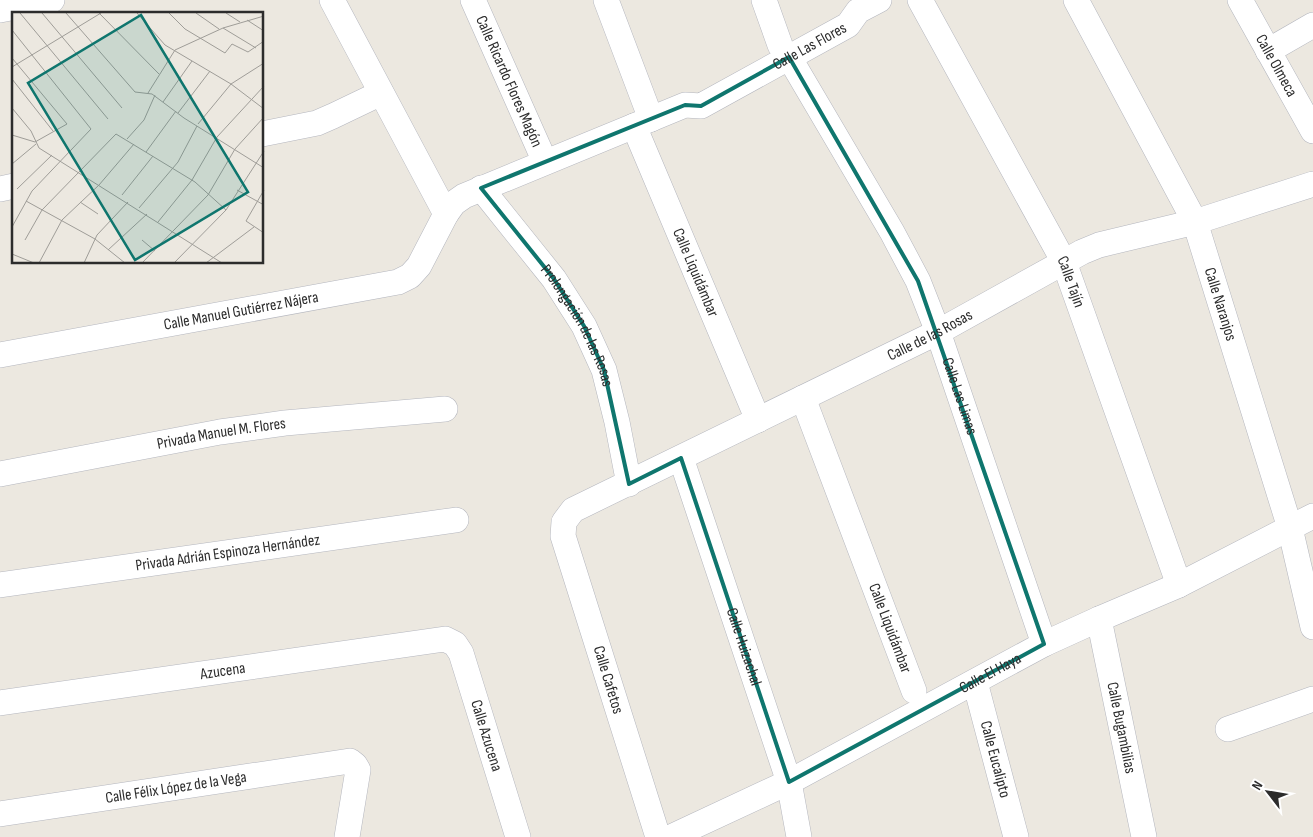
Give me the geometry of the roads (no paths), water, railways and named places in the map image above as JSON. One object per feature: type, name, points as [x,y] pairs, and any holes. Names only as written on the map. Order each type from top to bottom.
[{"type":"street","points":[[0,10],[52,0]]},
{"type":"street","points":[[332,0],[446,214]]},
{"type":"street","name":"Calle Ricardo Flores Magón","points":[[474,0],[545,162]]},
{"type":"street","name":"Calle Liquidámbar","points":[[606,0],[642,122],[758,420]]},
{"type":"street","name":"Calle Las Limas","points":[[764,0],[785,51],[892,232],[918,281],[938,332],[1044,644]]},
{"type":"street","name":"Calle Tajín","points":[[920,0],[1064,262],[1178,584]]},
{"type":"street","name":"Calle Naranjos","points":[[1076,0],[1195,222],[1290,528],[1313,627]]},
{"type":"street","name":"Calle Olmeca","points":[[1240,0],[1313,131]]},
{"type":"street","name":"Calle Las Flores","points":[[446,214],[454,202],[481,188],[686,105],[701,106],[785,51],[848,24],[869,6]]},
{"type":"street","points":[[1268,51],[1313,25]]},
{"type":"street","points":[[264,134],[317,123],[381,93]]},
{"type":"street","name":"Calle de las Rosas","points":[[564,522],[573,510],[938,332],[1082,252],[1195,222],[1313,184]]},
{"type":"street","name":"Prolongación de las Rosas","points":[[481,188],[554,279],[584,326],[604,370],[617,422],[629,484]]},
{"type":"street","name":"Calle Manuel Gutiérrez Nájera","points":[[0,355],[398,282],[410,276],[419,266],[446,214]]},
{"type":"street","name":"Calle Liquidámbar","points":[[803,398],[914,690]]},
{"type":"street","name":"Privada Manuel M. Flores","points":[[0,474],[220,432],[285,423],[445,409]]},
{"type":"street","name":"Calle Huizachal","points":[[681,458],[789,782],[799,837]]},
{"type":"street","name":"Calle El Haya","points":[[671,837],[789,782],[1044,644],[1178,584],[1313,516]]},
{"type":"street","name":"Privada Adrián Espinoza Hernández","points":[[0,585],[456,520]]},
{"type":"street","name":"Calle Cafetos","points":[[564,522],[563,536],[658,837]]},
{"type":"street","name":"Calle Bugambilias","points":[[1099,619],[1144,837]]},
{"type":"street","name":"Azucena","points":[[0,703],[445,639]]},
{"type":"street","name":"Calle Azucena","points":[[445,639],[454,644],[461,653],[518,837]]},
{"type":"street","name":"Calle Eucalipto","points":[[974,682],[1016,837]]},
{"type":"street","points":[[1228,729],[1313,699]]},
{"type":"street","name":"Calle Félix López de la Vega","points":[[0,814],[350,762],[358,770],[346,837]]}]
